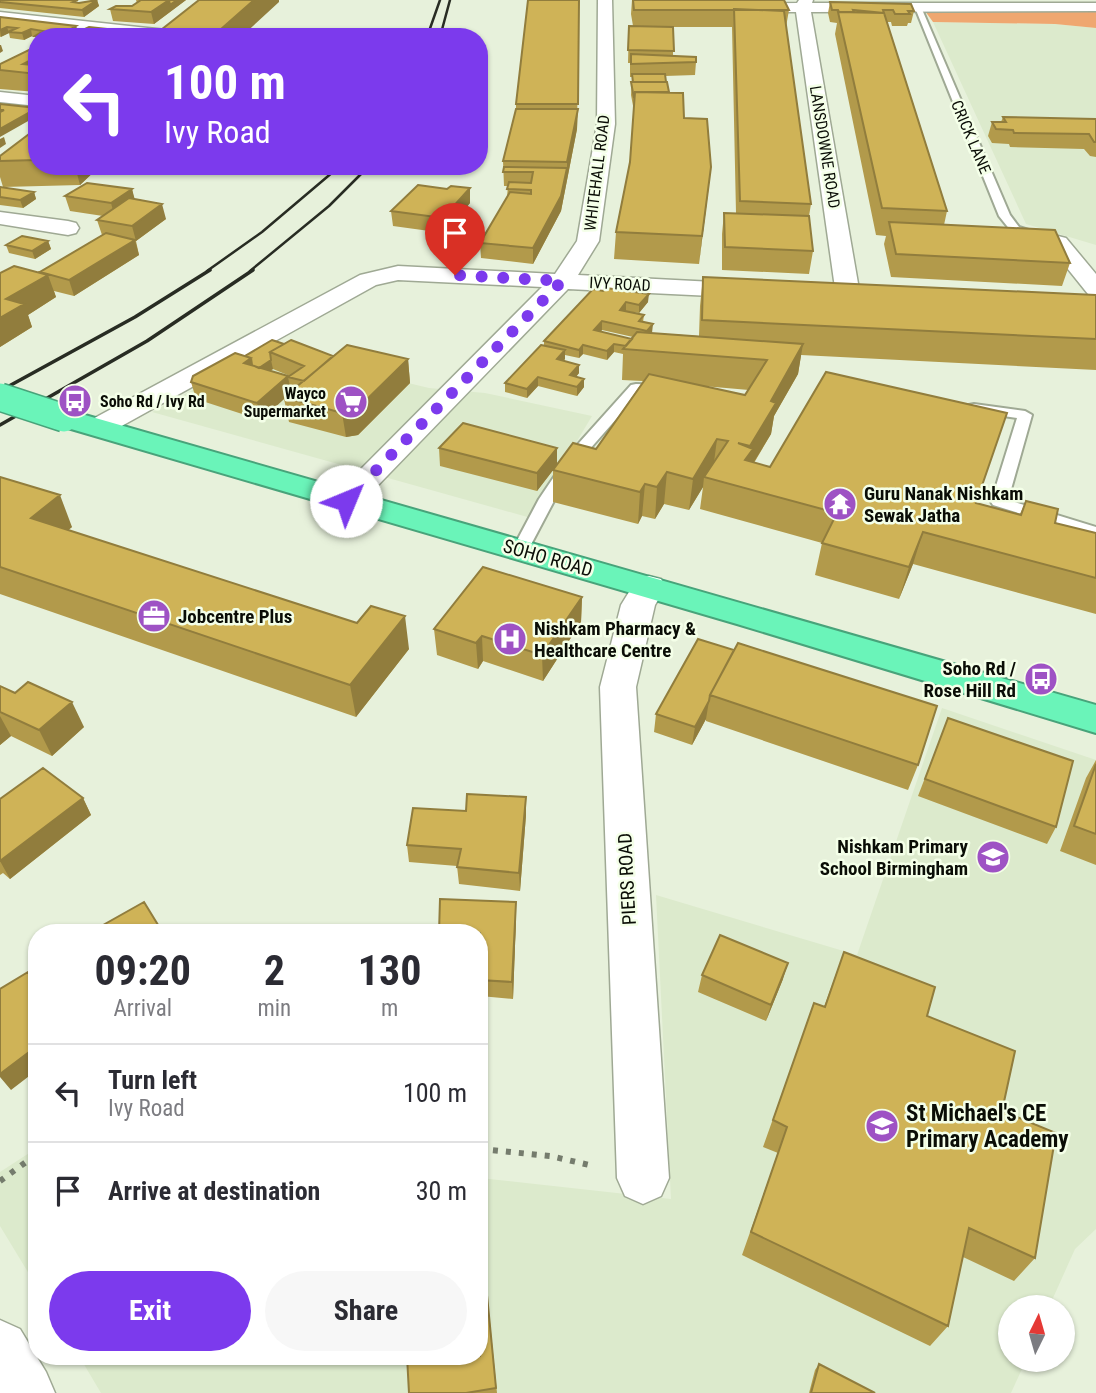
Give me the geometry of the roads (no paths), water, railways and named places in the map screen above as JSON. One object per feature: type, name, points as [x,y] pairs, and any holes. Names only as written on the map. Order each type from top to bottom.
[{"type":"highway","name":"SOHO ROAD","points":[[0,397],[346,501],[1096,719]]},
{"type":"street","points":[[723,8],[804,4],[1096,7]]},
{"type":"street","name":"LANSDOWNE ROAD","points":[[804,4],[848,295]]},
{"type":"street","name":"WHITEHALL ROAD","points":[[346,501],[562,281],[588,242],[606,124],[609,5]]},
{"type":"street","points":[[0,17],[124,28]]},
{"type":"street","points":[[0,97],[28,101]]},
{"type":"street","points":[[0,218],[69,227]]},
{"type":"street","points":[[1058,243],[1092,302]]},
{"type":"street","name":"IVY ROAD","points":[[99,427],[368,280],[398,272],[780,292]]},
{"type":"street","points":[[821,294],[874,296]]},
{"type":"street","name":"PIERS ROAD","points":[[643,1178],[618,687],[638,605],[649,587]]},
{"type":"street","points":[[0,1349],[25,1393]]},
{"type":"lane","name":"CRICK LANE","points":[[918,4],[1005,216],[1015,229],[1058,243]]},
{"type":"lane","points":[[520,550],[547,499],[575,456],[636,388],[688,390]]},
{"type":"lane","points":[[956,405],[1025,415],[999,502],[1096,532]]},
{"type":"railway","points":[[430,28],[440,0]]},
{"type":"railway","points":[[442,28],[450,0]]},
{"type":"railway","points":[[207,271],[262,232],[329,175]]},
{"type":"railway","points":[[250,271],[329,206],[360,175]]},
{"type":"railway","points":[[0,391],[135,317],[210,270]]},
{"type":"railway","points":[[0,425],[147,341],[253,270]]},
{"type":"place","name":"Soho Rd / Ivy Rd","points":[[75,401]]},
{"type":"place","name":"Wayco Supermarket","points":[[351,402]]},
{"type":"place","name":"Guru Nanak Nishkam Sewak Jatha","points":[[840,504]]},
{"type":"place","name":"Jobcentre Plus","points":[[154,616]]},
{"type":"place","name":"Nishkam Pharmacy & Healthcare Centre","points":[[510,639]]},
{"type":"place","name":"Soho Rd / Rose Hill Rd","points":[[1041,679]]},
{"type":"place","name":"Nishkam Primary School Birmingham","points":[[993,857]]},
{"type":"place","name":"St Michael's CE Primary Academy","points":[[882,1126]]}]
